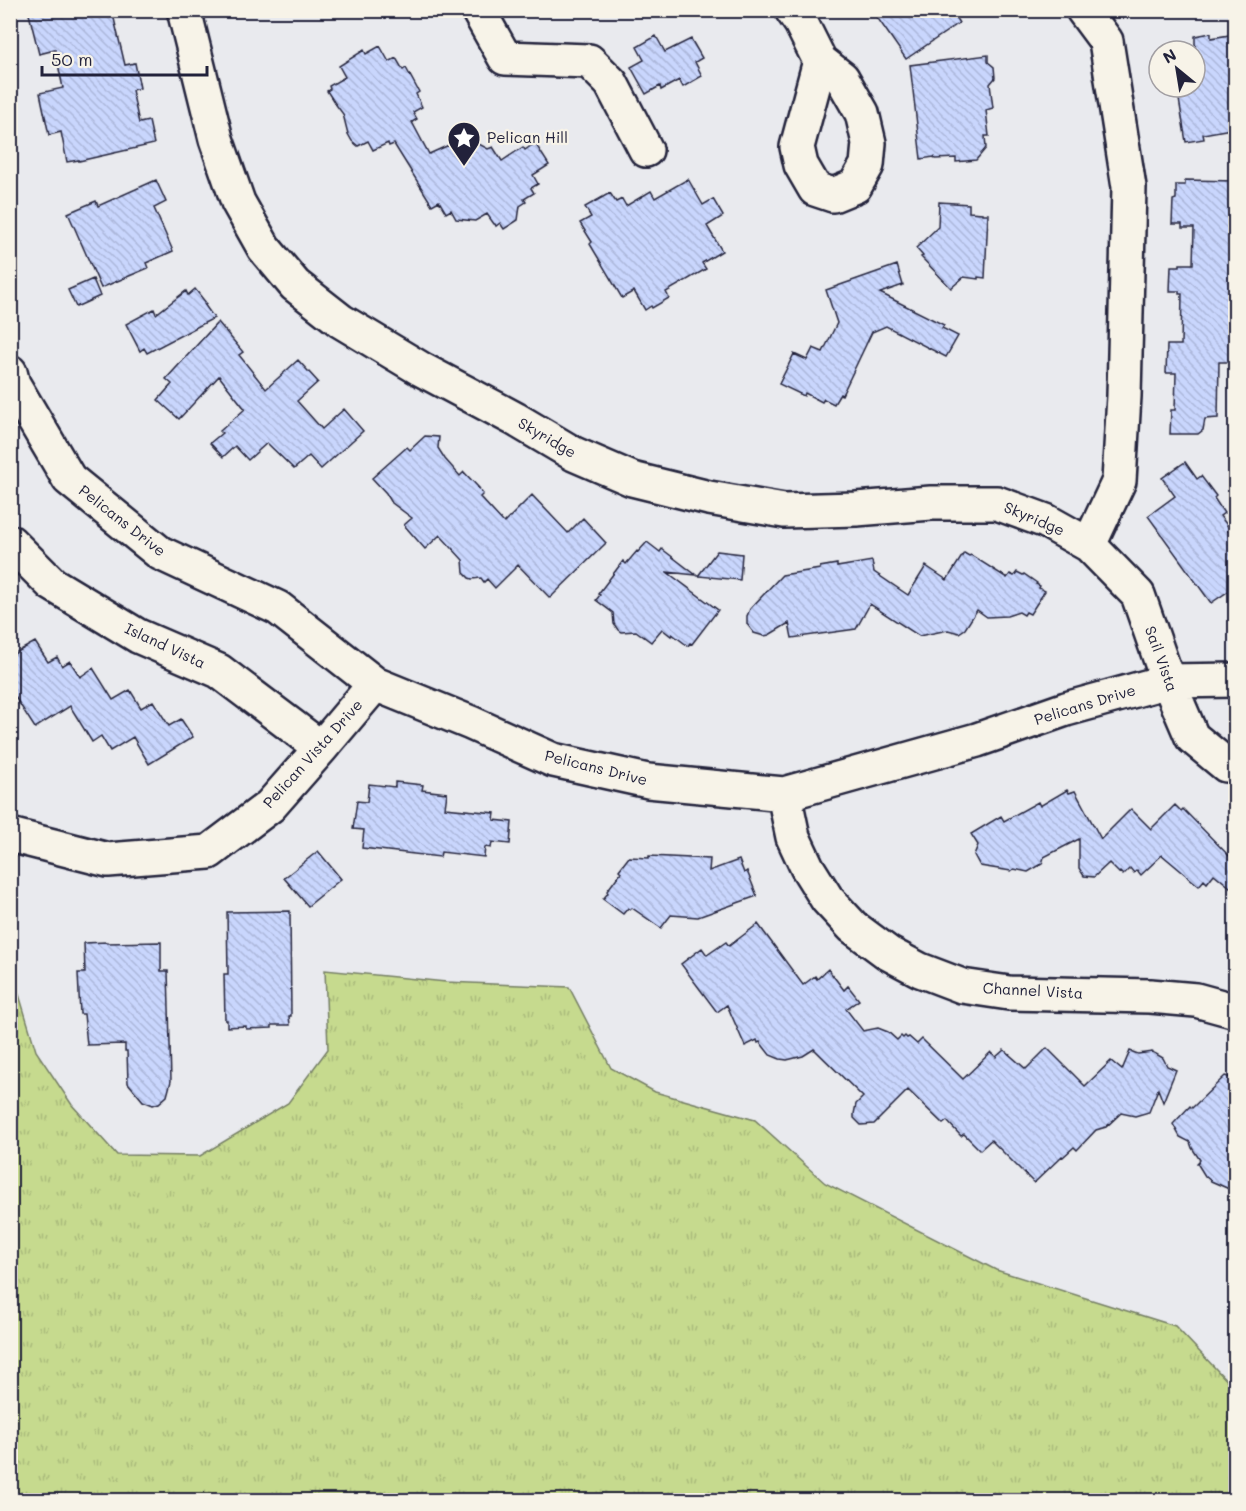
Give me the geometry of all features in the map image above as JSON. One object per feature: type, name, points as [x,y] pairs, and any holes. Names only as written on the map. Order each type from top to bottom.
[{"type":"street","name":"Skyridge","points":[[184,10],[216,139],[238,202],[264,248],[295,285],[341,321],[421,369],[515,419],[574,454],[632,479],[709,498],[784,511],[856,509],[931,503],[998,503],[1046,521],[1089,545]]},
{"type":"street","points":[[478,10],[506,58],[589,61],[610,83],[646,150]]},
{"type":"street","points":[[792,10],[820,62]]},
{"type":"street","points":[[1083,10],[1106,40],[1129,187],[1124,396],[1119,481],[1089,545]]},
{"type":"street","name":"Pelicans Drive","points":[[10,372],[13,384],[69,479],[160,553],[278,608],[375,684],[471,723],[553,760],[648,781],[784,794],[977,740],[1066,709],[1168,681],[1236,680]]},
{"type":"street","name":"Island Vista","points":[[10,542],[52,584],[138,636],[219,671],[321,748]]},
{"type":"street","name":"Sail Vista","points":[[1089,545],[1138,595],[1168,681],[1191,737],[1226,765],[1236,764]]},
{"type":"street","name":"Pelican Vista Drive","points":[[10,835],[108,860],[209,852],[270,806],[375,684]]},
{"type":"street","name":"Channel Vista","points":[[784,794],[793,837],[807,867],[827,898],[853,927],[888,953],[920,970],[962,986],[1009,993],[1150,996],[1196,1000],[1236,1011]]},
{"type":"green space","points":[[11,968],[36,1051],[72,1105],[117,1155],[200,1156],[288,1103],[328,1049],[325,970],[446,982],[569,987],[611,1068],[655,1092],[755,1120],[825,1183],[996,1270],[1175,1326],[1235,1389],[1235,1500],[11,1500]]},
{"type":"building","points":[[28,10],[112,10],[125,65],[135,63],[140,88],[132,90],[139,123],[149,121],[154,144],[67,162],[61,132],[49,135],[40,93],[63,88],[55,50],[39,54]]},
{"type":"building","points":[[872,10],[951,10],[959,23],[906,59]]},
{"type":"building","points":[[1211,33],[1211,38],[1236,34],[1236,128],[1203,134],[1204,139],[1186,142],[1179,99],[1207,99],[1207,39],[1195,39],[1195,36]]},
{"type":"building","points":[[656,36],[665,52],[691,39],[702,58],[695,62],[702,76],[683,87],[679,80],[661,90],[660,86],[646,94],[631,67],[644,60],[637,47]]},
{"type":"building","points":[[380,46],[389,62],[396,58],[403,70],[406,68],[419,92],[416,94],[422,107],[413,112],[417,119],[412,122],[429,154],[449,145],[461,163],[477,143],[488,149],[493,147],[502,161],[523,147],[525,150],[535,143],[549,165],[533,175],[538,184],[531,188],[534,193],[524,199],[526,202],[520,206],[518,220],[504,229],[500,223],[496,226],[487,214],[475,221],[456,219],[451,210],[446,213],[439,201],[432,205],[394,144],[389,146],[388,143],[373,150],[368,141],[358,146],[352,141],[343,114],[327,91],[330,89],[329,86],[345,77],[339,66],[364,50],[366,54]]},
{"type":"building","points":[[988,55],[988,62],[994,67],[995,78],[990,84],[993,108],[986,110],[989,136],[985,136],[986,148],[976,160],[956,162],[956,158],[921,159],[910,65]]},
{"type":"building","points":[[688,179],[703,205],[713,199],[723,216],[707,226],[722,251],[702,263],[706,269],[666,292],[669,298],[645,310],[634,291],[622,298],[590,244],[592,242],[580,223],[591,217],[585,207],[610,193],[616,202],[622,199],[626,206],[651,191],[655,198]]},
{"type":"building","points":[[156,180],[166,202],[154,208],[173,251],[146,263],[148,268],[101,288],[68,213],[96,201],[98,206]]},
{"type":"building","points":[[1185,180],[1236,181],[1236,272],[1232,272],[1230,322],[1236,322],[1236,362],[1219,362],[1218,418],[1205,419],[1203,430],[1198,434],[1170,434],[1171,410],[1175,410],[1176,373],[1166,373],[1167,345],[1181,345],[1182,294],[1179,294],[1179,291],[1170,291],[1171,266],[1193,264],[1194,228],[1182,228],[1182,224],[1172,224],[1176,185],[1185,185]]},
{"type":"building","points":[[939,202],[969,204],[969,212],[988,214],[985,278],[964,277],[951,288],[921,257],[923,256],[916,248],[938,227]]},
{"type":"building","points":[[897,265],[903,285],[880,293],[944,325],[942,328],[958,336],[946,357],[886,326],[872,332],[842,395],[840,394],[834,404],[824,399],[822,402],[805,393],[804,396],[779,384],[794,354],[807,360],[813,348],[823,352],[837,323],[826,290]]},
{"type":"building","points":[[93,279],[100,296],[76,307],[68,290]]},
{"type":"building","points":[[195,289],[214,318],[147,353],[144,348],[140,351],[126,324],[154,309],[156,314],[186,291],[188,295]]},
{"type":"building","points":[[218,322],[243,352],[239,355],[266,389],[298,360],[318,382],[297,401],[322,429],[344,409],[363,431],[321,469],[309,456],[294,469],[267,443],[248,460],[235,446],[223,457],[210,443],[245,409],[219,376],[179,419],[158,400],[172,384],[166,379]]},
{"type":"building","points":[[425,436],[439,437],[438,448],[445,459],[460,476],[464,472],[479,488],[483,494],[480,497],[504,523],[532,495],[568,533],[583,518],[606,543],[550,598],[518,565],[495,588],[487,579],[484,582],[481,578],[469,578],[464,573],[463,560],[440,535],[425,549],[404,525],[412,518],[392,503],[372,478],[407,447],[410,450]]},
{"type":"building","points":[[1185,462],[1197,479],[1201,476],[1216,496],[1214,498],[1224,513],[1220,516],[1236,541],[1236,586],[1211,603],[1148,516],[1175,496],[1162,478]]},
{"type":"building","points":[[647,542],[660,552],[662,549],[696,575],[667,572],[718,610],[688,646],[662,629],[651,642],[636,631],[621,632],[614,624],[613,613],[596,600],[623,561],[626,564]]},
{"type":"building","points":[[717,551],[742,554],[740,580],[698,576]]},
{"type":"building","points":[[964,553],[1007,578],[1010,574],[1014,576],[1017,572],[1037,583],[1039,588],[1045,591],[1030,614],[1026,612],[1024,615],[1019,612],[1007,616],[987,617],[977,610],[965,629],[959,633],[948,630],[919,636],[870,604],[856,629],[792,638],[789,623],[764,636],[754,633],[747,624],[750,609],[782,575],[837,564],[837,567],[872,561],[874,572],[908,595],[926,566],[947,580]]},
{"type":"building","points":[[35,642],[48,662],[57,657],[62,666],[70,661],[80,677],[93,668],[113,700],[130,690],[141,708],[153,701],[169,726],[181,719],[193,737],[149,764],[133,737],[110,751],[101,736],[92,742],[70,706],[35,728],[10,689],[10,656]]},
{"type":"building","points":[[395,782],[423,785],[422,790],[447,793],[445,808],[495,813],[494,820],[512,822],[510,844],[492,842],[491,848],[485,847],[484,857],[441,852],[440,857],[362,848],[364,830],[353,829],[357,801],[367,802],[369,784],[395,787]]},
{"type":"building","points":[[1067,790],[1069,793],[1075,791],[1101,839],[1131,809],[1151,829],[1175,805],[1181,811],[1183,809],[1236,863],[1236,892],[1214,874],[1207,883],[1204,880],[1199,886],[1162,855],[1141,875],[1137,870],[1134,873],[1130,868],[1123,875],[1109,863],[1094,877],[1084,876],[1079,868],[1079,839],[1044,857],[1042,864],[1028,872],[980,866],[974,855],[978,845],[971,834],[1001,816],[1004,821],[1038,802],[1040,806]]},
{"type":"building","points":[[318,851],[341,879],[308,906],[284,878]]},
{"type":"building","points":[[649,856],[710,859],[709,871],[739,860],[744,873],[747,871],[757,896],[698,917],[671,915],[661,928],[632,908],[630,910],[628,908],[623,914],[603,899],[629,857],[649,858]]},
{"type":"building","points":[[290,911],[290,1025],[246,1029],[246,1026],[227,1027],[224,974],[228,974],[227,912]]},
{"type":"building","points":[[758,924],[803,985],[815,976],[817,979],[828,969],[844,990],[848,986],[859,1000],[846,1009],[863,1031],[878,1028],[888,1032],[897,1040],[905,1036],[917,1044],[922,1039],[963,1079],[991,1052],[996,1057],[1004,1050],[1026,1069],[1047,1048],[1085,1086],[1111,1061],[1122,1070],[1130,1051],[1138,1054],[1152,1052],[1163,1058],[1167,1066],[1176,1070],[1163,1102],[1158,1089],[1149,1112],[1135,1116],[1121,1113],[1106,1127],[1096,1130],[1077,1150],[1074,1147],[1062,1156],[1034,1183],[991,1140],[980,1150],[964,1134],[961,1136],[947,1121],[943,1124],[908,1090],[874,1124],[861,1125],[854,1118],[854,1114],[856,1104],[863,1097],[814,1049],[803,1056],[787,1060],[770,1055],[757,1040],[745,1046],[727,1005],[717,1012],[681,964],[702,948],[707,955],[726,942],[729,946]]},
{"type":"building","points":[[161,942],[161,971],[168,971],[171,1081],[167,1096],[153,1105],[143,1101],[128,1083],[125,1044],[87,1045],[84,1014],[80,1014],[78,973],[85,973],[84,943]]},
{"type":"building","points":[[1225,1076],[1236,1082],[1236,1192],[1205,1176],[1197,1163],[1200,1160],[1190,1142],[1180,1137],[1173,1124]]},
{"type":"place","name":"Pelican Hill","points":[[464,167]]}]
